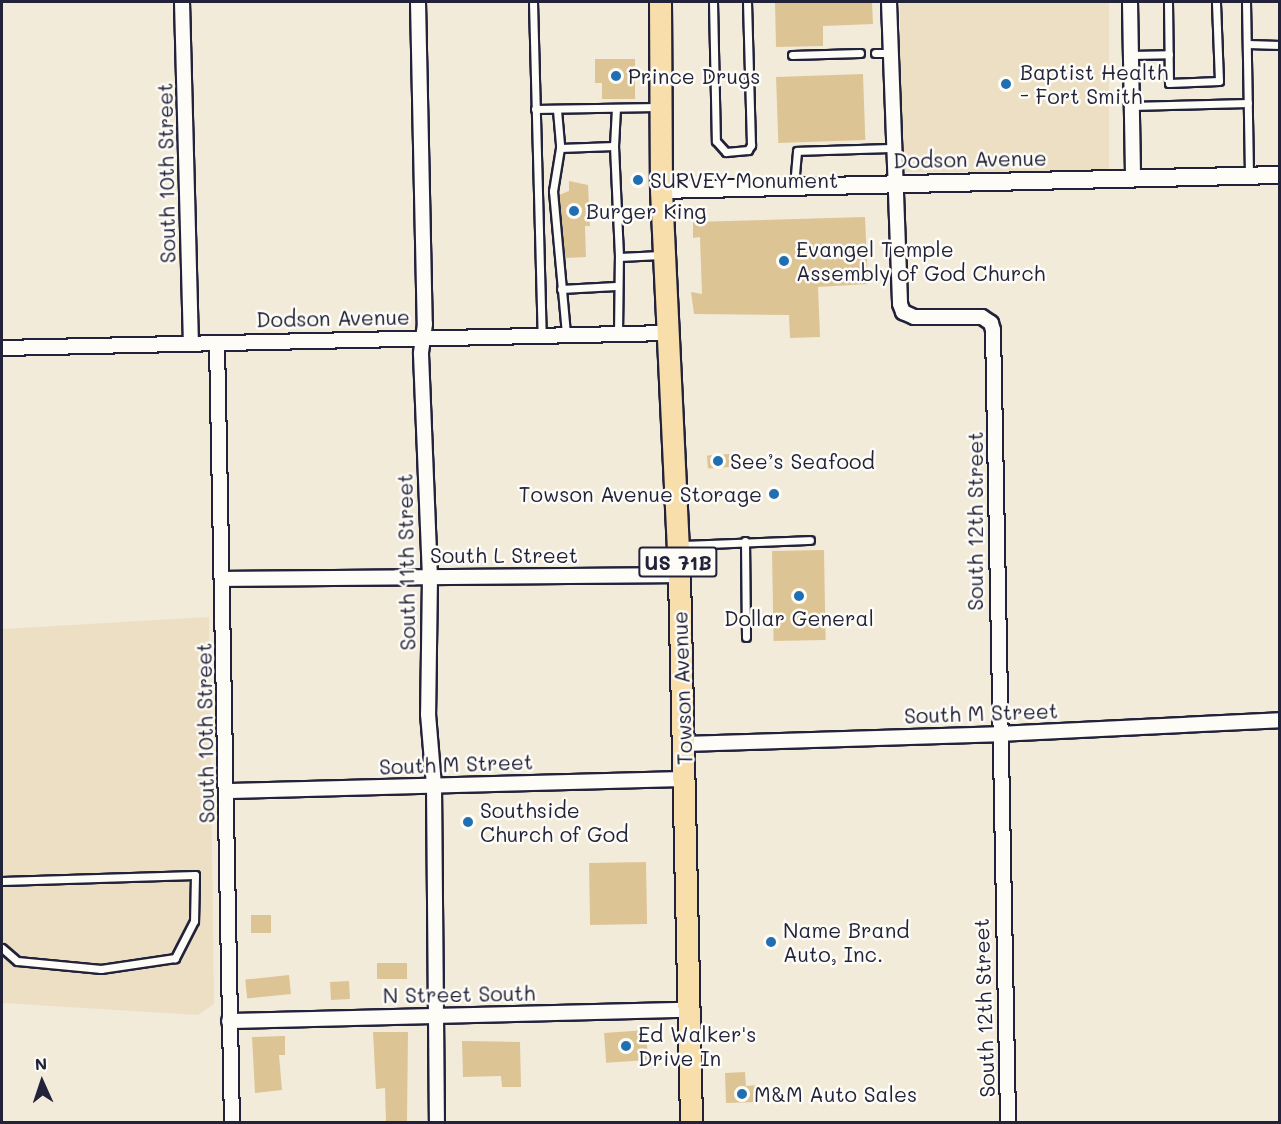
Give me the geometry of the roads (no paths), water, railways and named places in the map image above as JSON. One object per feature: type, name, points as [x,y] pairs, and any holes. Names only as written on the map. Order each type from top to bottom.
[{"type":"main road","name":"Towson Avenue","points":[[660,2],[663,107],[661,190],[679,575],[691,1122]]},
{"type":"street","name":"South 10th Street","points":[[182,2],[191,343]]},
{"type":"street","name":"South 11th Street","points":[[418,2],[423,339],[430,576],[428,714],[434,786],[436,1122]]},
{"type":"street","name":"South 12th Street","points":[[889,2],[903,312],[914,317],[982,317],[988,319],[993,330],[998,734],[1008,1122]]},
{"type":"street","points":[[1130,2],[1133,178]]},
{"type":"street","name":"Dodson Avenue","points":[[661,190],[1280,175]]},
{"type":"street","name":"Dodson Avenue","points":[[2,348],[666,333]]},
{"type":"street","name":"South 10th Street","points":[[217,343],[228,791],[232,1122]]},
{"type":"street","name":"South L Street","points":[[222,579],[679,575]]},
{"type":"street","name":"South M Street","points":[[684,744],[998,734],[1280,720]]},
{"type":"street","name":"South M Street","points":[[228,791],[685,779]]},
{"type":"street","name":"N Street South","points":[[229,1021],[689,1010]]},
{"type":"lane","points":[[533,2],[542,336]]},
{"type":"lane","points":[[713,2],[716,141],[726,152],[748,150],[751,145],[747,2]]},
{"type":"lane","points":[[1168,2],[1169,83],[1219,81],[1216,2]]},
{"type":"lane","points":[[1246,2],[1249,176]]},
{"type":"lane","points":[[1248,44],[1280,45]]},
{"type":"lane","points":[[792,55],[860,53]]},
{"type":"lane","points":[[875,53],[891,53]]},
{"type":"lane","points":[[1130,55],[1169,54]]},
{"type":"lane","points":[[1131,106],[1248,104]]},
{"type":"lane","points":[[535,109],[663,107]]},
{"type":"lane","points":[[616,109],[614,146],[618,334]]},
{"type":"lane","points":[[557,110],[560,148],[553,191],[566,335]]},
{"type":"lane","points":[[560,148],[614,146]]},
{"type":"lane","points":[[794,186],[797,151],[895,148]]},
{"type":"lane","points":[[618,257],[663,255]]},
{"type":"lane","points":[[561,289],[616,286]]},
{"type":"lane","points":[[677,545],[810,540]]},
{"type":"lane","points":[[745,542],[746,637]]},
{"type":"lane","points":[[2,881],[195,875],[194,921],[175,958],[101,969],[17,961],[2,948]]},
{"type":"place","name":"Prince Drugs","points":[[616,76]]},
{"type":"place","name":"Baptist Health - Fort Smith","points":[[1006,84]]},
{"type":"place","name":"SURVEY Monument","points":[[638,180]]},
{"type":"place","name":"Burger King","points":[[574,211]]},
{"type":"place","name":"Evangel Temple Assembly of God Church","points":[[784,261]]},
{"type":"place","name":"See’s Seafood","points":[[718,461]]},
{"type":"place","name":"Towson Avenue Storage","points":[[774,494]]},
{"type":"place","name":"Dollar General","points":[[799,596]]},
{"type":"place","name":"Southside Church of God","points":[[468,822]]},
{"type":"place","name":"Name Brand Auto, Inc.","points":[[771,942]]},
{"type":"place","name":"Ed Walker's Drive In","points":[[626,1046]]},
{"type":"place","name":"M&M Auto Sales","points":[[742,1094]]}]
